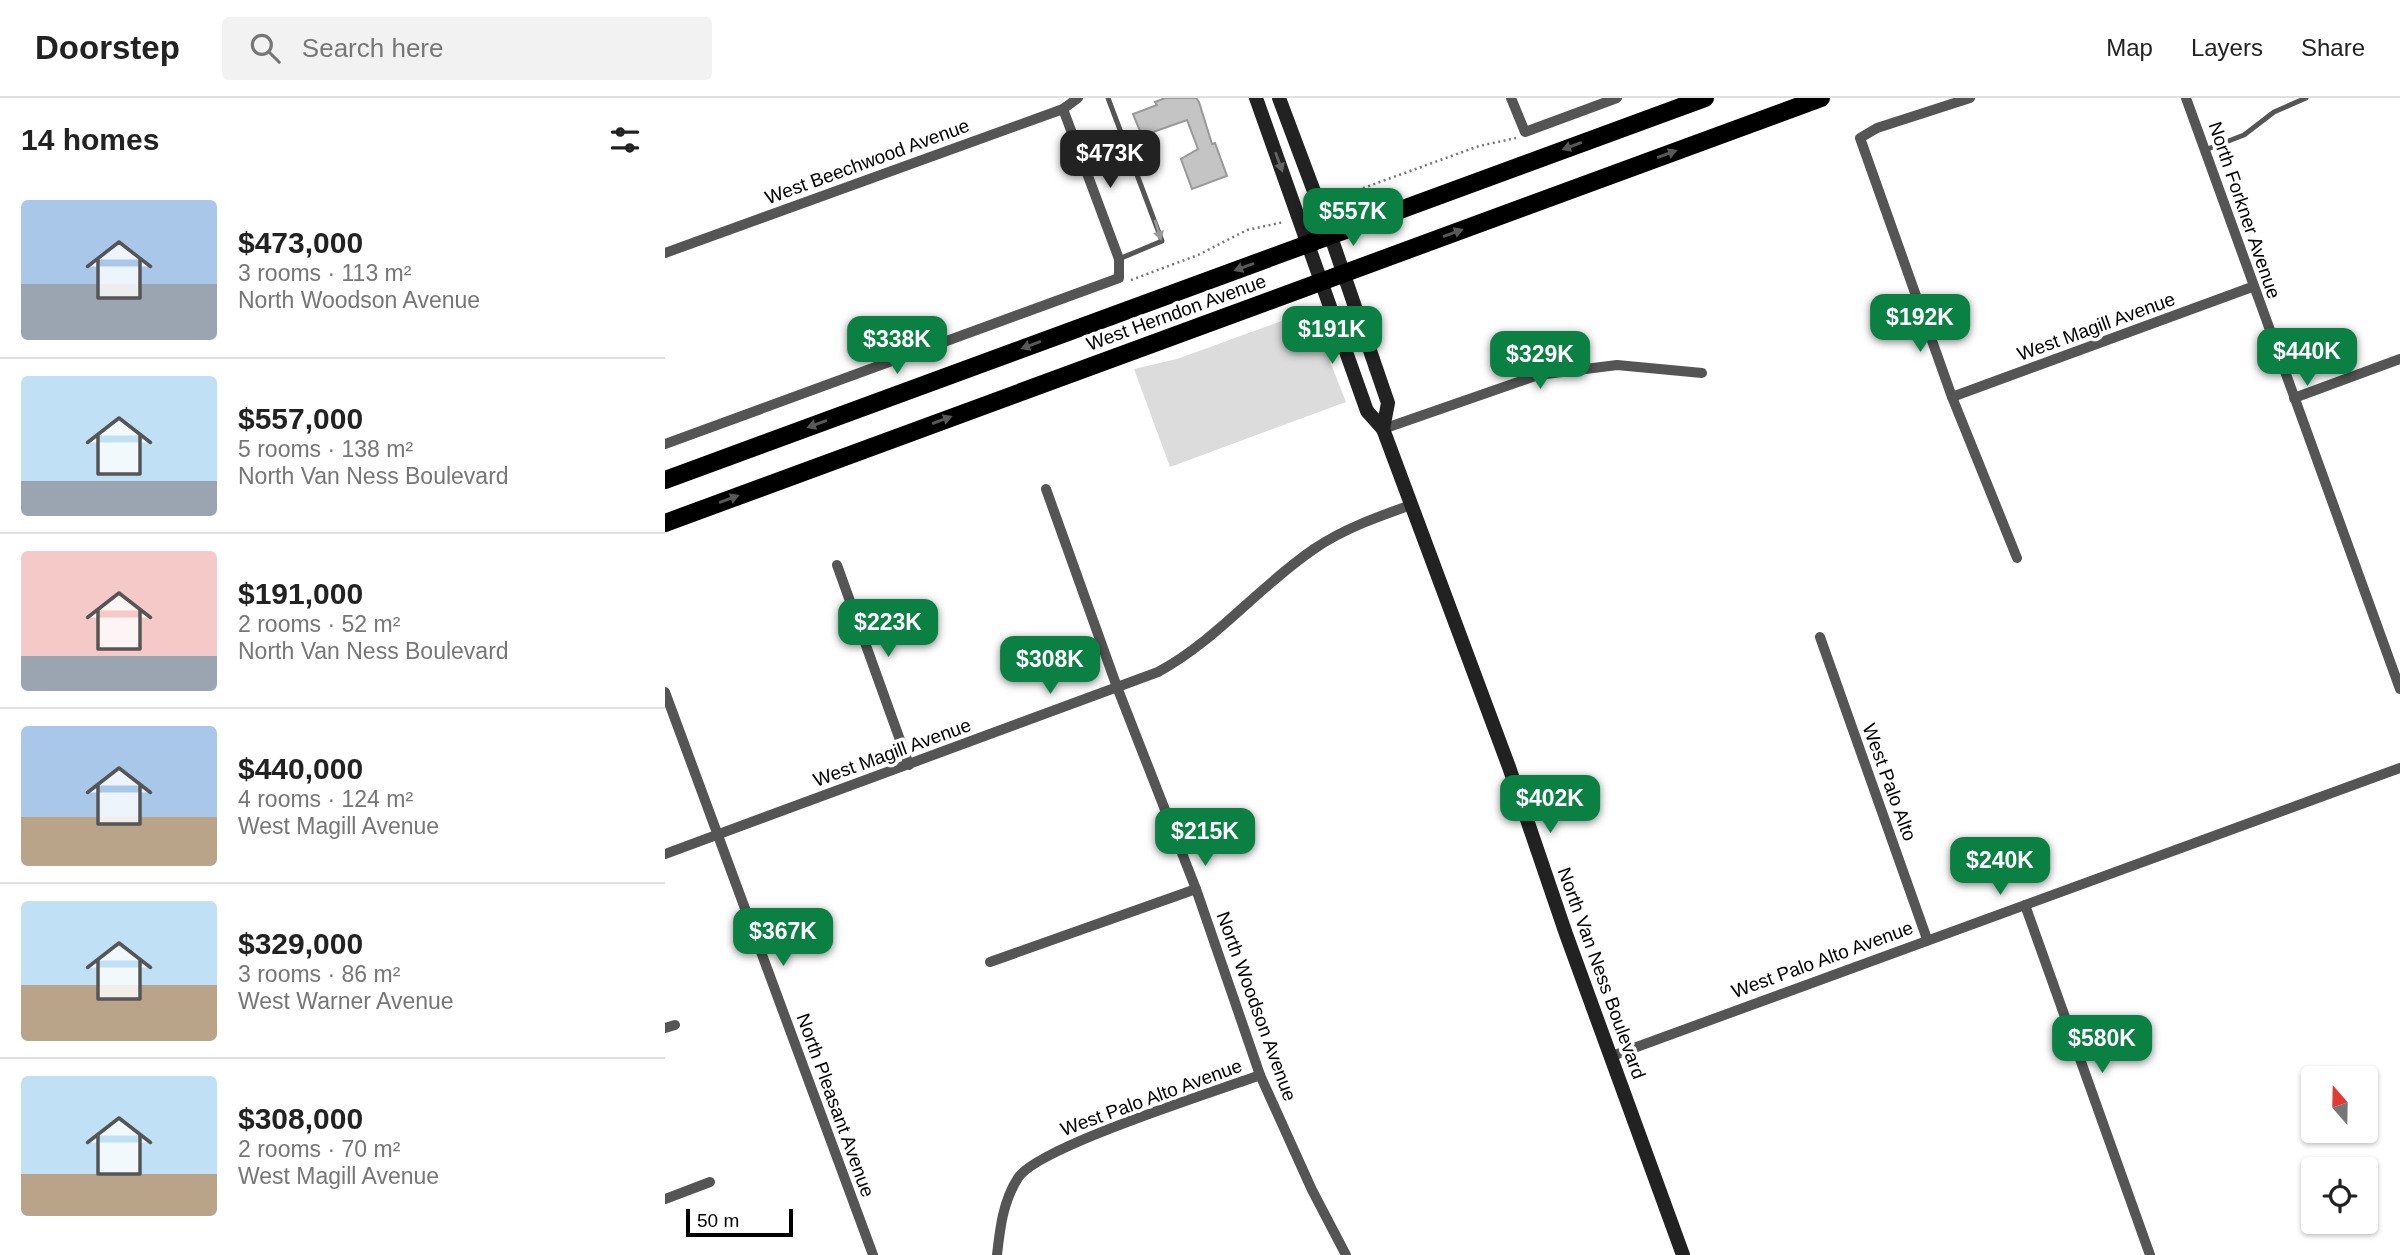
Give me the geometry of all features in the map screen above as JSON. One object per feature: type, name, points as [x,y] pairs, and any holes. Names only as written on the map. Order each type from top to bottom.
[{"type":"main road","name":"West Herndon Avenue","points":[[665,480],[1705,98]]},
{"type":"main road","name":"West Herndon Avenue","points":[[665,523],[1821,98]]},
{"type":"street","name":"West Beechwood Avenue","points":[[665,253],[1063,109],[1078,98]]},
{"type":"street","name":"North Van Ness Boulevard","points":[[1256,98],[1367,411],[1383,429],[1683,1255]]},
{"type":"street","name":"North Van Ness Boulevard","points":[[1279,98],[1330,234],[1388,403],[1383,429]]},
{"type":"street","points":[[1511,98],[1525,132],[1617,98]]},
{"type":"street","points":[[1970,98],[1877,128],[1860,138],[1952,397],[2017,558]]},
{"type":"street","name":"North Forkner Avenue","points":[[2186,98],[2252,287],[2400,689]]},
{"type":"street","points":[[665,444],[1124,280],[1063,109]]},
{"type":"street","name":"West Magill Avenue","points":[[1952,397],[2252,287]]},
{"type":"street","points":[[2294,398],[2400,359]]},
{"type":"street","points":[[1383,429],[1538,375],[1617,365],[1702,373]]},
{"type":"street","name":"North Woodson Avenue","points":[[1046,489],[1117,687],[1196,889],[1260,1075],[1312,1190],[1346,1255]]},
{"type":"street","name":"West Magill Avenue","points":[[665,854],[1117,687],[1187,656],[1322,544],[1358,525],[1411,505]]},
{"type":"street","points":[[837,565],[909,765]]},
{"type":"street","name":"West Palo Alto","points":[[1820,637],[1927,939]]},
{"type":"street","name":"North Pleasant Avenue","points":[[665,692],[873,1255]]},
{"type":"street","name":"West Palo Alto Avenue","points":[[1612,1056],[2400,768]]},
{"type":"street","points":[[990,962],[1196,889]]},
{"type":"street","points":[[2025,905],[2150,1255]]},
{"type":"street","name":"West Palo Alto Avenue","points":[[997,1255],[1001,1216],[1019,1175],[1053,1151],[1260,1075]]},
{"type":"street","points":[[665,1199],[710,1182]]},
{"type":"lane","points":[[1108,98],[1162,241],[1119,260]]},
{"type":"lane","points":[[2281,98],[2284,106]]},
{"type":"lane","points":[[2206,150],[2244,135],[2284,106],[2306,98]]},
{"type":"path","points":[[1334,203],[1355,191],[1479,146],[1517,138],[1525,132]]},
{"type":"path","points":[[1124,280],[1198,256],[1247,230],[1286,221]]},
{"type":"shaded area","points":[[1298,315],[1312,316],[1346,402],[1170,467],[1134,369],[1177,359]]},
{"type":"building","points":[[1165,98],[1196,98],[1212,144],[1215,143],[1227,176],[1192,189],[1181,159],[1198,149],[1187,120],[1142,136],[1133,114],[1157,105],[1155,102]]}]
